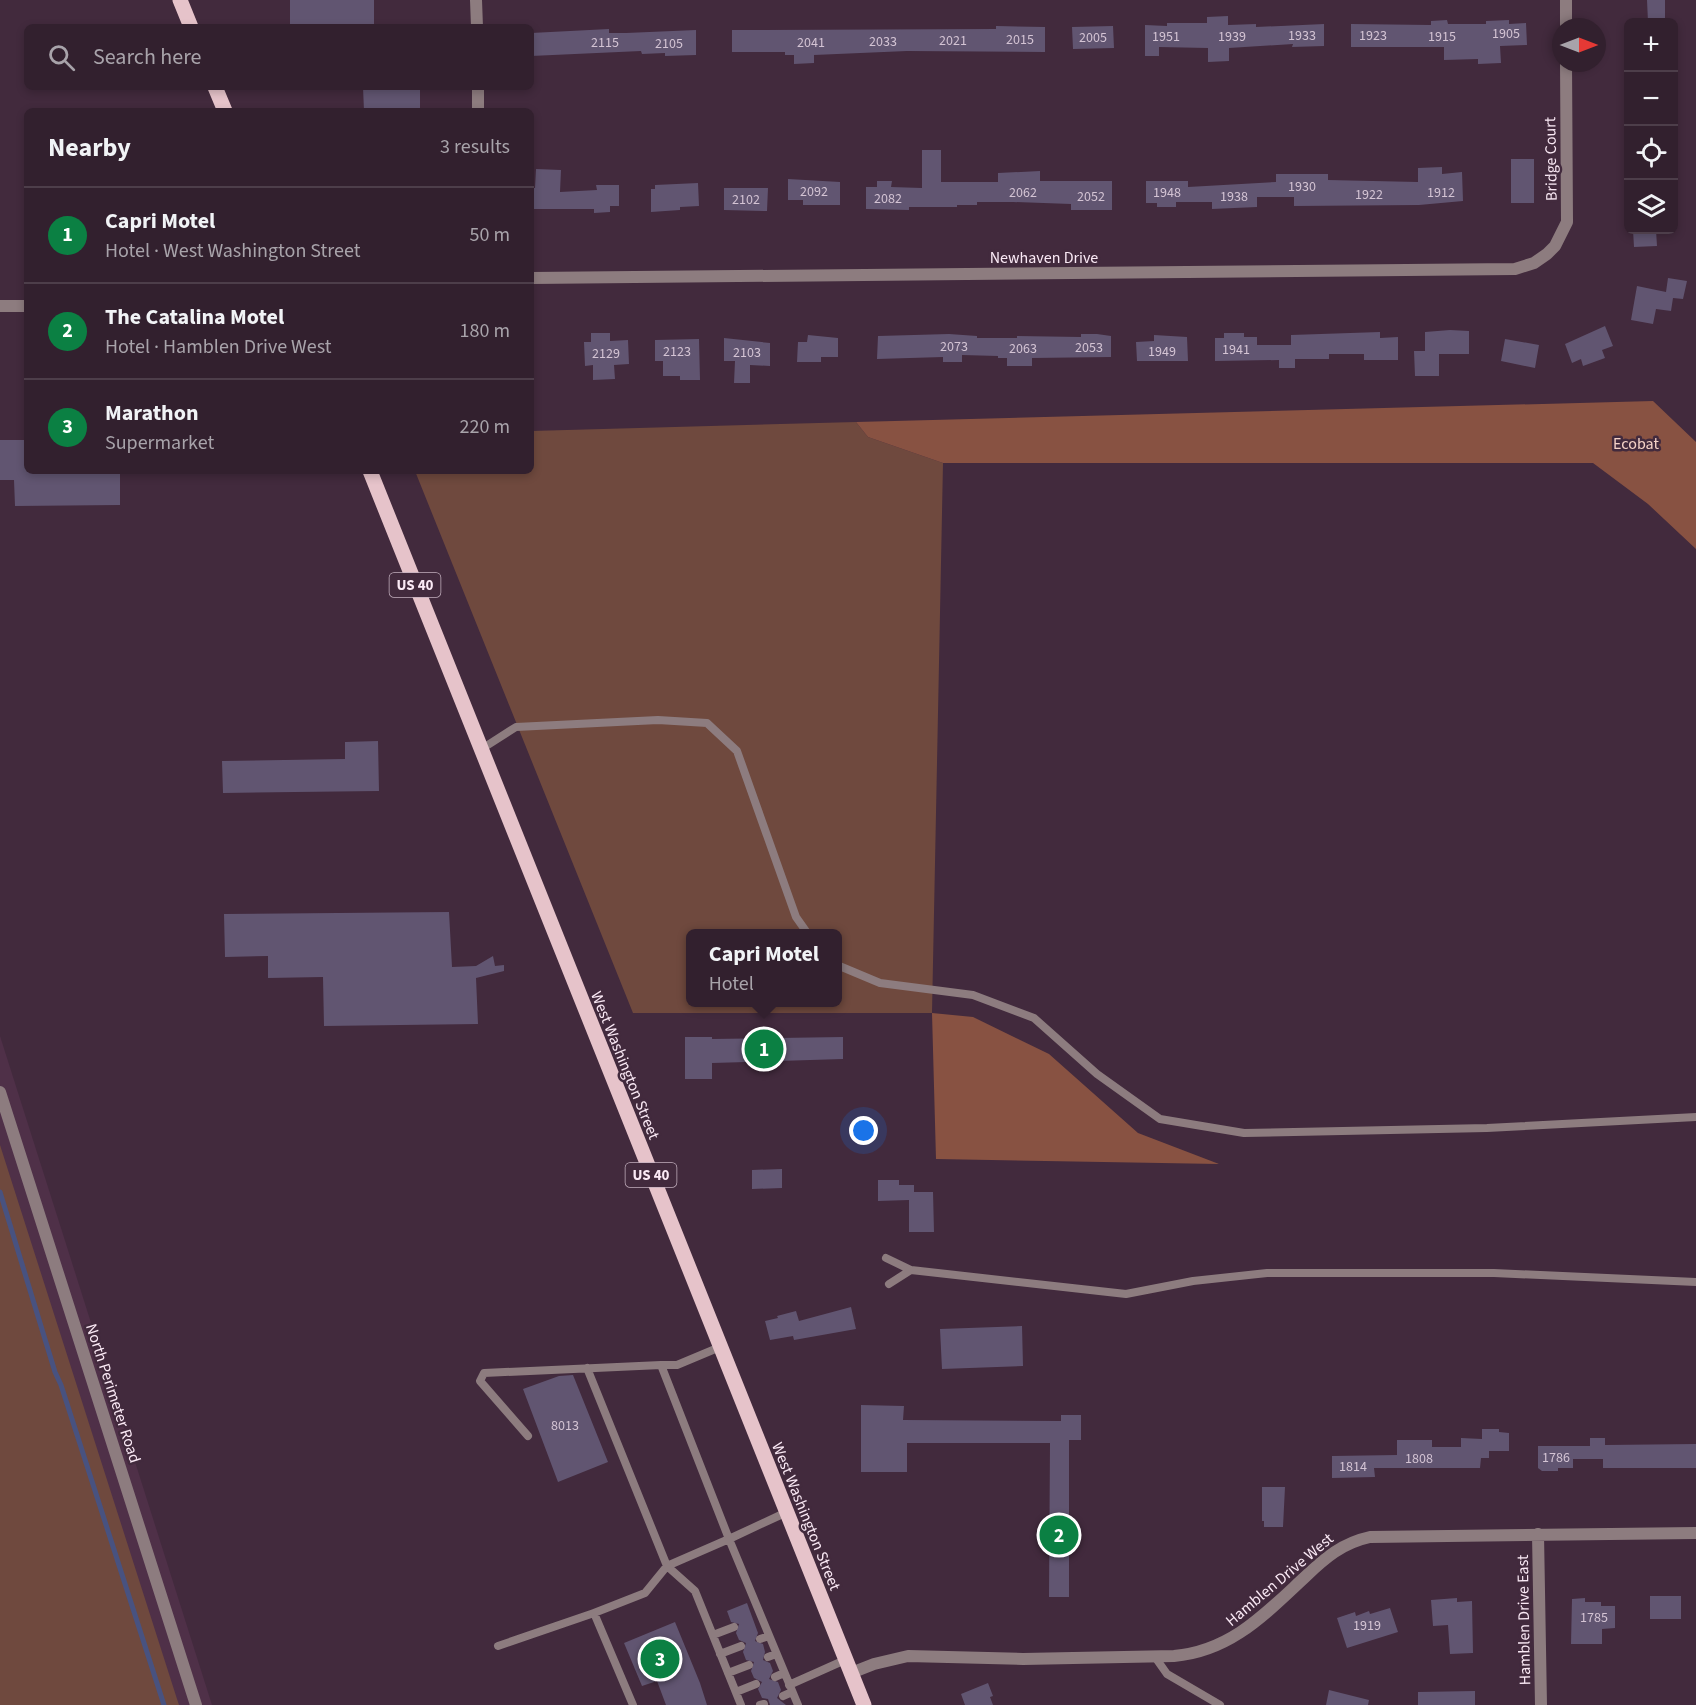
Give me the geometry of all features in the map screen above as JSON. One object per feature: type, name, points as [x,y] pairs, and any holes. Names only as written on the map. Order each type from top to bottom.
[{"type":"main road","points":[[180,0],[190,24]]},
{"type":"main road","points":[[216,90],[224,108]]},
{"type":"main road","name":"West Washington Street","points":[[371,474],[864,1705]]},
{"type":"street","points":[[476,0],[477,24]]},
{"type":"street","points":[[1566,0],[1566,18]]},
{"type":"street","name":"Bridge Court","points":[[1551,250],[1564,231],[1568,214],[1566,72]]},
{"type":"street","points":[[478,90],[478,108]]},
{"type":"street","name":"Newhaven Drive","points":[[534,278],[1505,270],[1534,263],[1551,250]]},
{"type":"street","points":[[0,306],[24,306]]},
{"type":"street","name":"North Perimeter Road","points":[[0,1092],[196,1705]]},
{"type":"street","name":"Hamblen Drive West","points":[[848,1666],[874,1664],[908,1656],[1155,1657],[1198,1653],[1237,1637],[1328,1556],[1358,1540],[1384,1536],[1696,1533]]},
{"type":"street","name":"Hamblen Drive East","points":[[1538,1534],[1541,1705]]},
{"type":"lane","points":[[480,750],[516,727],[658,720],[707,723],[738,751],[796,917],[805,929]]},
{"type":"lane","points":[[842,967],[880,983],[973,995],[1034,1018],[1097,1074],[1160,1119],[1244,1133],[1487,1128],[1696,1117]]},
{"type":"lane","points":[[885,1258],[911,1270],[1125,1294],[1193,1281],[1267,1273],[1494,1273],[1696,1282]]},
{"type":"lane","points":[[889,1284],[911,1270]]},
{"type":"lane","points":[[528,1436],[480,1381],[484,1373],[677,1365],[720,1347]]},
{"type":"lane","points":[[661,1365],[729,1539],[757,1618],[769,1636],[798,1705]]},
{"type":"lane","points":[[587,1368],[667,1566],[695,1591],[740,1705]]},
{"type":"lane","points":[[498,1646],[645,1593],[667,1566],[787,1512]]},
{"type":"lane","points":[[594,1613],[633,1705]]},
{"type":"lane","points":[[713,1635],[734,1627]]},
{"type":"lane","points":[[760,1639],[769,1636]]},
{"type":"lane","points":[[720,1654],[741,1646]]},
{"type":"lane","points":[[768,1657],[776,1654]]},
{"type":"lane","points":[[1155,1657],[1167,1674],[1220,1705]]},
{"type":"lane","points":[[728,1672],[748,1665]]},
{"type":"lane","points":[[783,1696],[791,1689],[848,1666]]},
{"type":"lane","points":[[775,1677],[784,1673]]},
{"type":"lane","points":[[736,1692],[756,1684]]},
{"type":"shaded area","points":[[856,422],[868,437],[943,463],[932,1013],[633,1013],[416,474],[534,474],[534,431]]},
{"type":"shaded area","points":[[0,1036],[67,1247],[212,1705],[0,1705]]},
{"type":"shaded area","points":[[0,1145],[177,1699],[179,1705],[0,1705]]},
{"type":"green space","name":"Ecobat","points":[[1653,401],[1696,442],[1696,549],[1648,504],[1593,463],[943,463],[868,437],[856,422]]},
{"type":"green space","points":[[932,1013],[973,1017],[1049,1054],[1138,1133],[1219,1164],[936,1159]]},
{"type":"building","points":[[290,0],[374,0],[374,24],[290,24]]},
{"type":"building","points":[[1647,0],[1665,0],[1665,18],[1648,18]]},
{"type":"building","points":[[1228,16],[1228,25],[1256,24],[1256,27],[1324,24],[1324,46],[1292,47],[1293,44],[1229,48],[1229,61],[1208,62],[1208,48],[1159,47],[1159,56],[1145,56],[1145,25],[1207,23],[1207,17]]},
{"type":"building","points":[[1447,20],[1448,24],[1486,24],[1486,21],[1509,20],[1509,24],[1526,23],[1527,45],[1500,46],[1501,63],[1478,64],[1478,59],[1444,60],[1444,47],[1351,47],[1351,24],[1431,25],[1431,21]]},
{"type":"building","points":[[996,26],[1045,27],[1045,52],[907,51],[814,55],[814,63],[794,64],[794,55],[785,55],[785,52],[732,52],[732,30],[996,29]]},
{"type":"building","points":[[1113,26],[1114,48],[1073,49],[1072,27]]},
{"type":"building","points":[[609,29],[609,33],[696,30],[696,55],[665,56],[665,53],[642,54],[641,51],[534,56],[534,33]]},
{"type":"building","points":[[363,90],[420,90],[420,108],[364,108]]},
{"type":"building","points":[[922,150],[941,150],[941,182],[998,182],[998,173],[1040,171],[1040,181],[1112,181],[1112,210],[1071,210],[1071,204],[1013,202],[977,202],[977,205],[957,205],[957,207],[909,207],[909,210],[866,209],[866,187],[877,187],[877,181],[892,181],[891,187],[922,188]]},
{"type":"building","points":[[1511,159],[1534,159],[1534,203],[1511,203]]},
{"type":"building","points":[[1442,167],[1442,174],[1462,172],[1463,201],[1419,205],[1294,206],[1294,197],[1257,197],[1257,207],[1212,209],[1212,202],[1176,202],[1176,207],[1157,207],[1157,203],[1146,203],[1146,181],[1188,181],[1188,187],[1276,182],[1276,174],[1328,174],[1328,180],[1418,182],[1418,168]]},
{"type":"building","points":[[536,169],[561,170],[560,192],[597,190],[596,185],[619,185],[619,206],[610,206],[610,212],[594,213],[594,209],[534,209]]},
{"type":"building","points":[[788,179],[840,182],[840,205],[803,205],[803,200],[788,200]]},
{"type":"building","points":[[698,183],[699,206],[651,212],[651,189],[655,189],[655,185]]},
{"type":"building","points":[[724,188],[768,188],[767,211],[724,210]]},
{"type":"building","points":[[1633,234],[1656,234],[1657,246],[1634,247]]},
{"type":"building","points":[[1668,278],[1687,281],[1683,299],[1673,298],[1671,311],[1656,309],[1653,324],[1631,320],[1637,286],[1666,292]]},
{"type":"building","points":[[1605,326],[1613,346],[1602,350],[1605,358],[1583,366],[1581,359],[1572,363],[1565,344]]},
{"type":"building","points":[[1469,331],[1469,354],[1439,354],[1439,376],[1415,376],[1414,351],[1425,351],[1425,332]]},
{"type":"building","points":[[1380,332],[1380,338],[1398,337],[1398,360],[1364,360],[1364,354],[1329,354],[1329,359],[1295,359],[1295,368],[1279,368],[1279,360],[1215,361],[1215,338],[1224,338],[1224,333],[1244,333],[1244,337],[1257,337],[1257,345],[1291,345],[1291,335]]},
{"type":"building","points":[[591,333],[610,333],[610,341],[628,340],[629,364],[614,365],[615,379],[593,380],[593,365],[585,366],[584,342],[591,342]]},
{"type":"building","points":[[949,334],[977,336],[977,338],[1017,338],[1017,336],[1081,337],[1081,334],[1097,334],[1111,336],[1111,357],[1032,358],[1032,366],[1007,366],[1007,358],[998,358],[998,356],[962,355],[962,362],[943,362],[943,357],[877,359],[878,336]]},
{"type":"building","points":[[808,335],[838,338],[838,357],[821,357],[821,362],[797,362],[798,342],[807,342]]},
{"type":"building","points":[[1154,335],[1187,337],[1188,361],[1137,361],[1136,342],[1154,341]]},
{"type":"building","points":[[724,338],[770,343],[770,366],[750,365],[750,383],[734,383],[735,361],[724,361]]},
{"type":"building","points":[[699,339],[700,380],[680,380],[680,376],[663,376],[663,361],[655,361],[655,340]]},
{"type":"building","points":[[1505,339],[1539,345],[1535,368],[1501,361]]},
{"type":"building","points":[[0,440],[24,440],[24,474],[120,474],[120,505],[15,506],[14,480],[0,480]]},
{"type":"building","points":[[378,741],[379,791],[223,793],[222,761],[345,759],[345,742]]},
{"type":"building","points":[[449,912],[452,967],[476,966],[493,956],[495,966],[504,965],[504,971],[476,978],[478,1024],[324,1026],[323,977],[268,978],[268,956],[225,957],[224,914]]},
{"type":"building","points":[[685,1037],[712,1037],[712,1039],[843,1037],[843,1059],[712,1063],[712,1079],[685,1079]]},
{"type":"building","points":[[782,1169],[782,1188],[752,1189],[752,1170]]},
{"type":"building","points":[[878,1180],[899,1180],[899,1185],[914,1185],[914,1192],[933,1192],[934,1232],[909,1232],[909,1200],[878,1201]]},
{"type":"building","points":[[851,1307],[856,1329],[794,1340],[793,1336],[770,1340],[765,1321],[778,1318],[777,1316],[796,1311],[799,1321]]},
{"type":"building","points":[[1022,1326],[1023,1366],[942,1369],[940,1329]]},
{"type":"building","points":[[573,1375],[608,1462],[558,1482],[523,1389],[559,1376]]},
{"type":"building","points":[[861,1405],[904,1406],[903,1420],[1061,1421],[1061,1415],[1081,1415],[1081,1440],[1069,1440],[1069,1597],[1049,1597],[1050,1443],[907,1443],[907,1472],[861,1472]]},
{"type":"building","points":[[1482,1429],[1499,1429],[1499,1432],[1509,1433],[1509,1451],[1489,1451],[1489,1458],[1481,1458],[1480,1468],[1374,1468],[1375,1477],[1332,1478],[1332,1456],[1397,1455],[1397,1440],[1432,1440],[1432,1447],[1461,1447],[1461,1438],[1482,1439]]},
{"type":"building","points":[[1590,1438],[1605,1438],[1605,1445],[1696,1444],[1696,1468],[1603,1468],[1603,1459],[1573,1459],[1573,1468],[1542,1471],[1538,1468],[1538,1446],[1590,1446]]},
{"type":"building","points":[[1262,1487],[1285,1487],[1283,1527],[1264,1527]]},
{"type":"building","points":[[1650,1596],[1681,1596],[1681,1619],[1650,1619]]},
{"type":"building","points":[[1457,1598],[1457,1602],[1472,1601],[1473,1653],[1450,1654],[1448,1625],[1433,1626],[1431,1600]]},
{"type":"building","points":[[1585,1598],[1585,1602],[1601,1602],[1601,1606],[1615,1606],[1615,1628],[1602,1629],[1602,1644],[1571,1644],[1572,1599]]},
{"type":"building","points":[[747,1603],[758,1633],[755,1641],[763,1644],[765,1652],[763,1660],[770,1663],[773,1671],[769,1679],[778,1682],[781,1690],[777,1698],[786,1705],[770,1705],[768,1699],[762,1698],[758,1689],[762,1682],[754,1678],[751,1671],[754,1662],[746,1660],[743,1652],[746,1643],[739,1640],[736,1633],[739,1624],[731,1622],[727,1611]]},
{"type":"building","points":[[1390,1608],[1398,1632],[1347,1648],[1337,1618],[1355,1612],[1356,1616],[1369,1611],[1370,1614]]},
{"type":"building","points":[[675,1622],[707,1705],[666,1705],[657,1681],[642,1686],[624,1643]]},
{"type":"building","points":[[988,1683],[993,1696],[990,1697],[993,1705],[965,1705],[961,1694]]},
{"type":"building","points":[[1329,1690],[1369,1700],[1368,1705],[1326,1705]]},
{"type":"building","points":[[1475,1691],[1475,1705],[1418,1705],[1418,1692]]},
{"type":"waterway","points":[[0,1192],[55,1372],[164,1705]]},
{"type":"place","name":"Capri Motel","points":[[764,1049]]},
{"type":"place","name":"The Catalina Motel","points":[[1059,1535]]},
{"type":"place","name":"Marathon","points":[[660,1659]]}]
